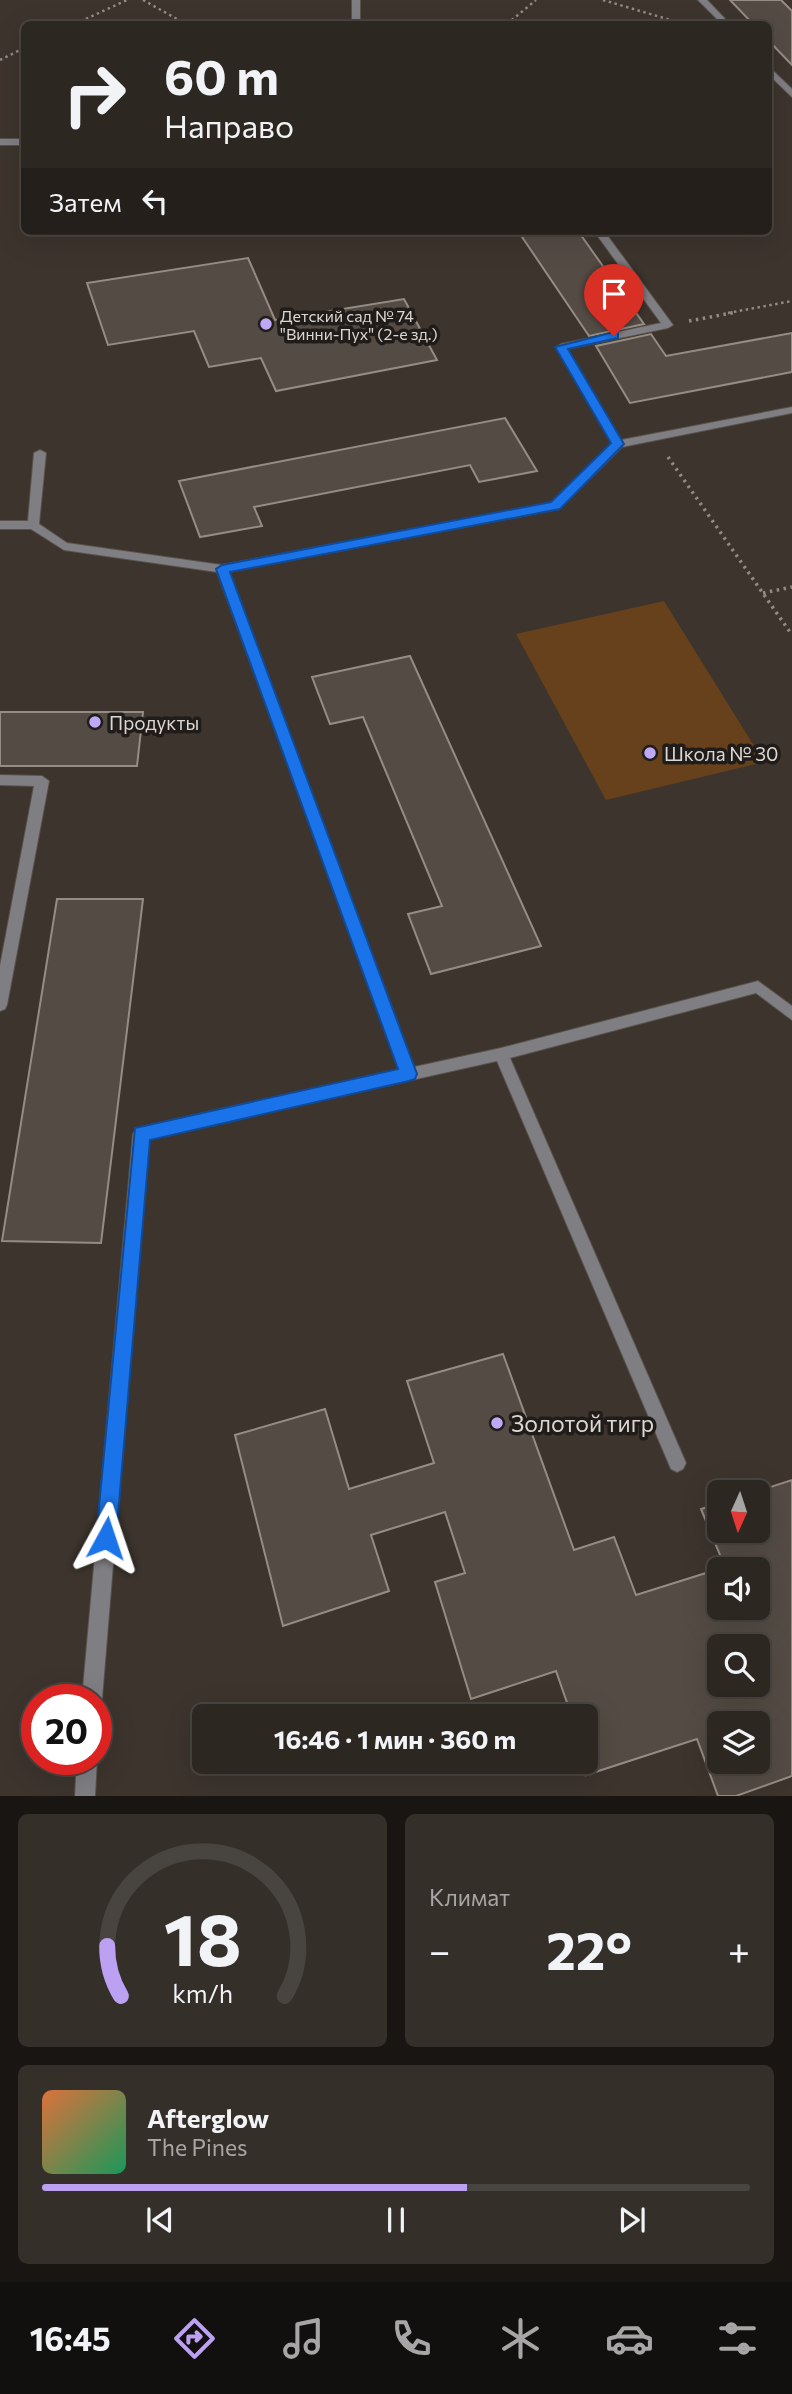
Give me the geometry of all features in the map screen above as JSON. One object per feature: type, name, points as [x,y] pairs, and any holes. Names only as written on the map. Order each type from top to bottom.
[{"type":"lane","points":[[356,0],[356,21]]},
{"type":"lane","points":[[702,0],[723,21]]},
{"type":"lane","points":[[773,80],[792,77]]},
{"type":"lane","points":[[773,80],[792,94]]},
{"type":"lane","points":[[0,142],[21,142]]},
{"type":"lane","points":[[602,235],[668,325],[561,347],[618,444]]},
{"type":"lane","points":[[0,525],[33,525],[64,546],[222,569],[555,506],[618,444],[792,410]]},
{"type":"lane","points":[[33,525],[40,453]]},
{"type":"lane","points":[[222,569],[409,1074]]},
{"type":"lane","points":[[0,780],[42,781],[0,1005]]},
{"type":"lane","points":[[93,1684],[141,1134],[501,1054],[758,986],[792,1014]]},
{"type":"lane","points":[[501,1054],[677,1463]]},
{"type":"lane","points":[[85,1796],[86,1775]]},
{"type":"path","points":[[82,21],[127,0]]},
{"type":"path","points":[[143,0],[181,21]]},
{"type":"path","points":[[510,21],[536,0]]},
{"type":"path","points":[[603,0],[674,21]]},
{"type":"path","points":[[0,60],[21,50]]},
{"type":"path","points":[[668,325],[792,301]]},
{"type":"path","points":[[653,437],[792,635]]},
{"type":"path","points":[[763,593],[792,587]]},
{"type":"shaded area","points":[[664,601],[764,762],[606,800],[516,634]]},
{"type":"building","points":[[730,0],[781,0],[792,11],[792,65],[772,44],[772,21],[750,21]]},
{"type":"building","points":[[521,235],[581,235],[644,324],[589,336]]},
{"type":"building","points":[[248,258],[275,320],[404,299],[437,360],[276,391],[261,358],[209,367],[194,331],[108,345],[87,283]]},
{"type":"building","points":[[792,333],[792,372],[630,403],[596,346],[651,334],[666,356]]},
{"type":"building","points":[[505,418],[537,471],[479,482],[470,465],[254,507],[262,526],[200,537],[179,481]]},
{"type":"building","points":[[410,656],[541,946],[431,974],[408,914],[442,906],[363,717],[330,724],[312,677]]},
{"type":"building","points":[[0,712],[143,712],[137,766],[0,766]]},
{"type":"building","points":[[57,899],[143,899],[101,1243],[2,1241]]},
{"type":"building","points":[[503,1354],[574,1550],[614,1537],[636,1595],[707,1573],[707,1620],[770,1620],[770,1557],[721,1557],[715,1544],[770,1544],[770,1487],[792,1480],[792,1776],[736,1796],[718,1796],[710,1774],[770,1774],[770,1711],[707,1711],[707,1766],[697,1739],[598,1771],[598,1704],[567,1704],[556,1671],[471,1699],[435,1582],[465,1573],[445,1512],[371,1535],[389,1591],[283,1626],[235,1435],[325,1409],[349,1489],[434,1463],[407,1381]]},
{"type":"building","points":[[707,1507],[707,1524],[701,1509]]},
{"type":"place","name":"Детский сад № 74 \"Винни-Пух\" (2-е зд.)","points":[[266,324]]},
{"type":"place","name":"Продукты","points":[[95,722]]},
{"type":"place","name":"Школа № 30","points":[[650,753]]},
{"type":"place","name":"Золотой тигр","points":[[497,1423]]},
{"type":"route","points":[[106,1538],[141,1134],[409,1074],[222,569],[555,506],[618,444],[561,347],[614,336]]}]
